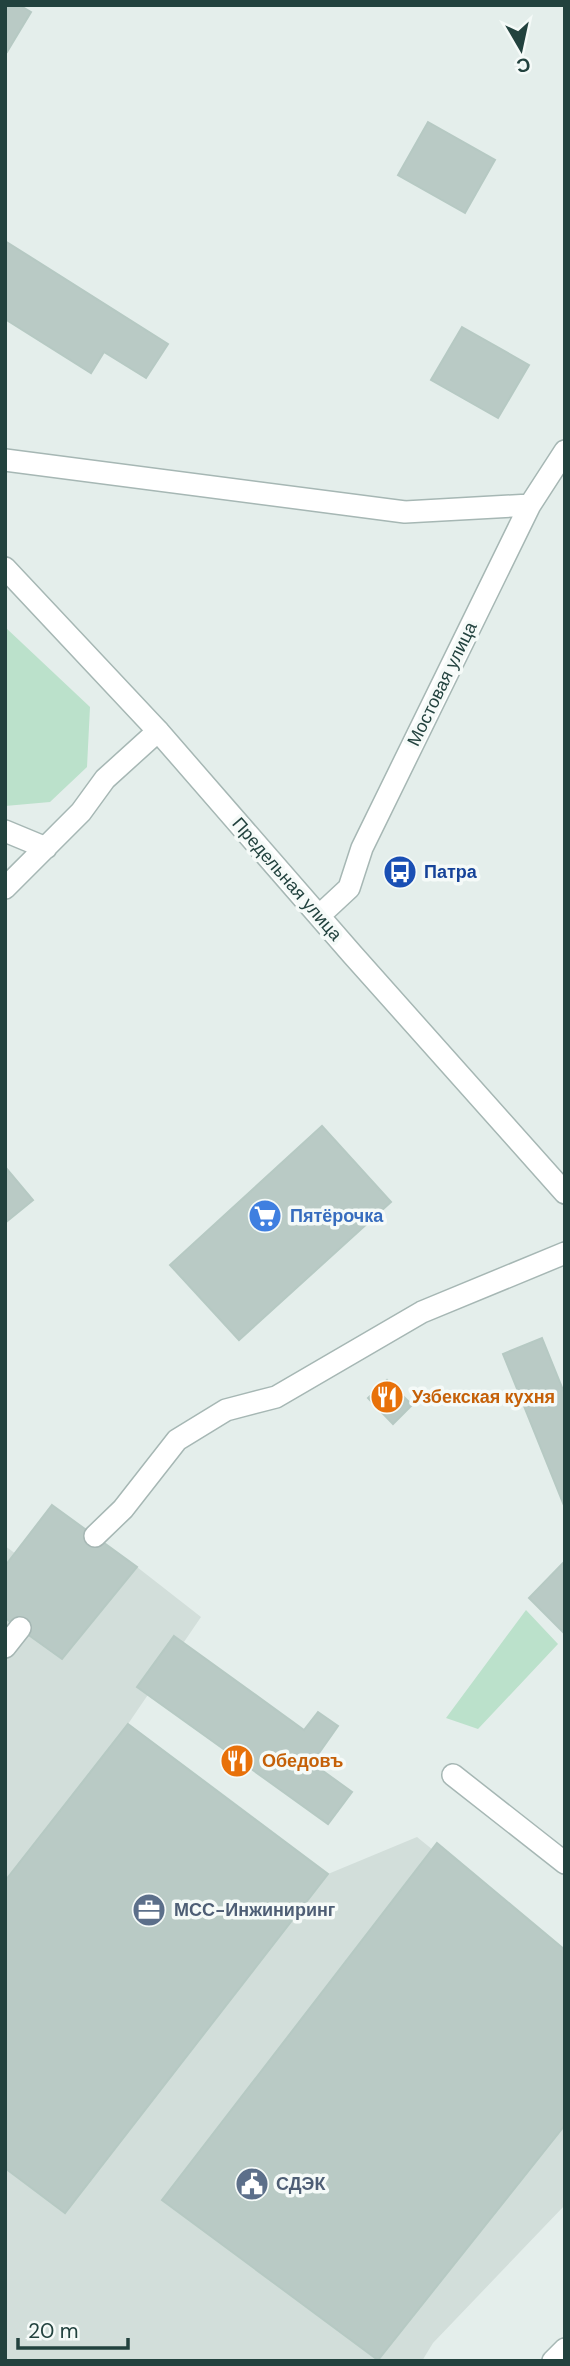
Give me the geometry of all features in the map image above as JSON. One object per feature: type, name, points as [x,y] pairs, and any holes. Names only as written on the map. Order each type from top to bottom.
[{"type":"street","name":"Мостовая улица","points":[[320,915],[349,888],[362,848],[530,505],[565,451]]},
{"type":"street","points":[[5,460],[405,512],[530,505]]},
{"type":"street","name":"Предельная улица","points":[[5,568],[159,731],[565,1193]]},
{"type":"street","points":[[5,888],[81,812],[105,779],[159,731]]},
{"type":"street","points":[[5,831],[46,848]]},
{"type":"street","points":[[95,1536],[123,1509],[177,1440],[226,1410],[276,1397],[422,1312],[565,1253]]},
{"type":"street","points":[[5,1647],[20,1628]]},
{"type":"street","points":[[453,1775],[565,1863]]},
{"type":"street","points":[[554,2361],[565,2349]]},
{"type":"shaded area","points":[[5,1546],[16,1554],[137,1567],[201,1617],[128,1724],[328,1874],[417,1837],[565,1957],[565,2205],[433,2343],[422,2361],[5,2361]]},
{"type":"green space","points":[[5,627],[90,707],[87,767],[50,802],[5,806]]},
{"type":"green space","points":[[526,1610],[558,1644],[478,1729],[446,1718]]},
{"type":"building","points":[[5,5],[19,5],[31,12],[7,52],[5,51]]},
{"type":"building","points":[[428,122],[495,160],[465,213],[398,175]]},
{"type":"building","points":[[5,241],[168,344],[146,378],[104,352],[91,373],[5,319]]},
{"type":"building","points":[[462,327],[529,365],[498,418],[431,380]]},
{"type":"building","points":[[322,1126],[391,1202],[239,1340],[170,1265]]},
{"type":"building","points":[[5,1169],[33,1200],[5,1223]]},
{"type":"building","points":[[542,1338],[565,1395],[565,1508],[503,1354]]},
{"type":"building","points":[[387,1380],[412,1405],[393,1424],[368,1398]]},
{"type":"building","points":[[52,1505],[137,1567],[62,1659],[5,1618],[5,1566]]},
{"type":"building","points":[[565,1561],[565,1630],[563,1632],[529,1598]]},
{"type":"building","points":[[174,1636],[304,1730],[318,1712],[338,1726],[312,1763],[352,1792],[328,1824],[137,1687]]},
{"type":"building","points":[[128,1724],[328,1874],[65,2213],[5,2168],[5,1881]]},
{"type":"building","points":[[437,1843],[565,1950],[565,2125],[378,2360],[162,2200]]},
{"type":"place","name":"Патра","points":[[400,872]]},
{"type":"place","name":"Пятёрочка","points":[[265,1216]]},
{"type":"place","name":"Узбекская кухня","points":[[387,1397]]},
{"type":"place","name":"Обедовъ","points":[[237,1761]]},
{"type":"place","name":"МСС-Инжиниринг","points":[[149,1910]]},
{"type":"place","name":"СДЭК","points":[[252,2184]]}]
